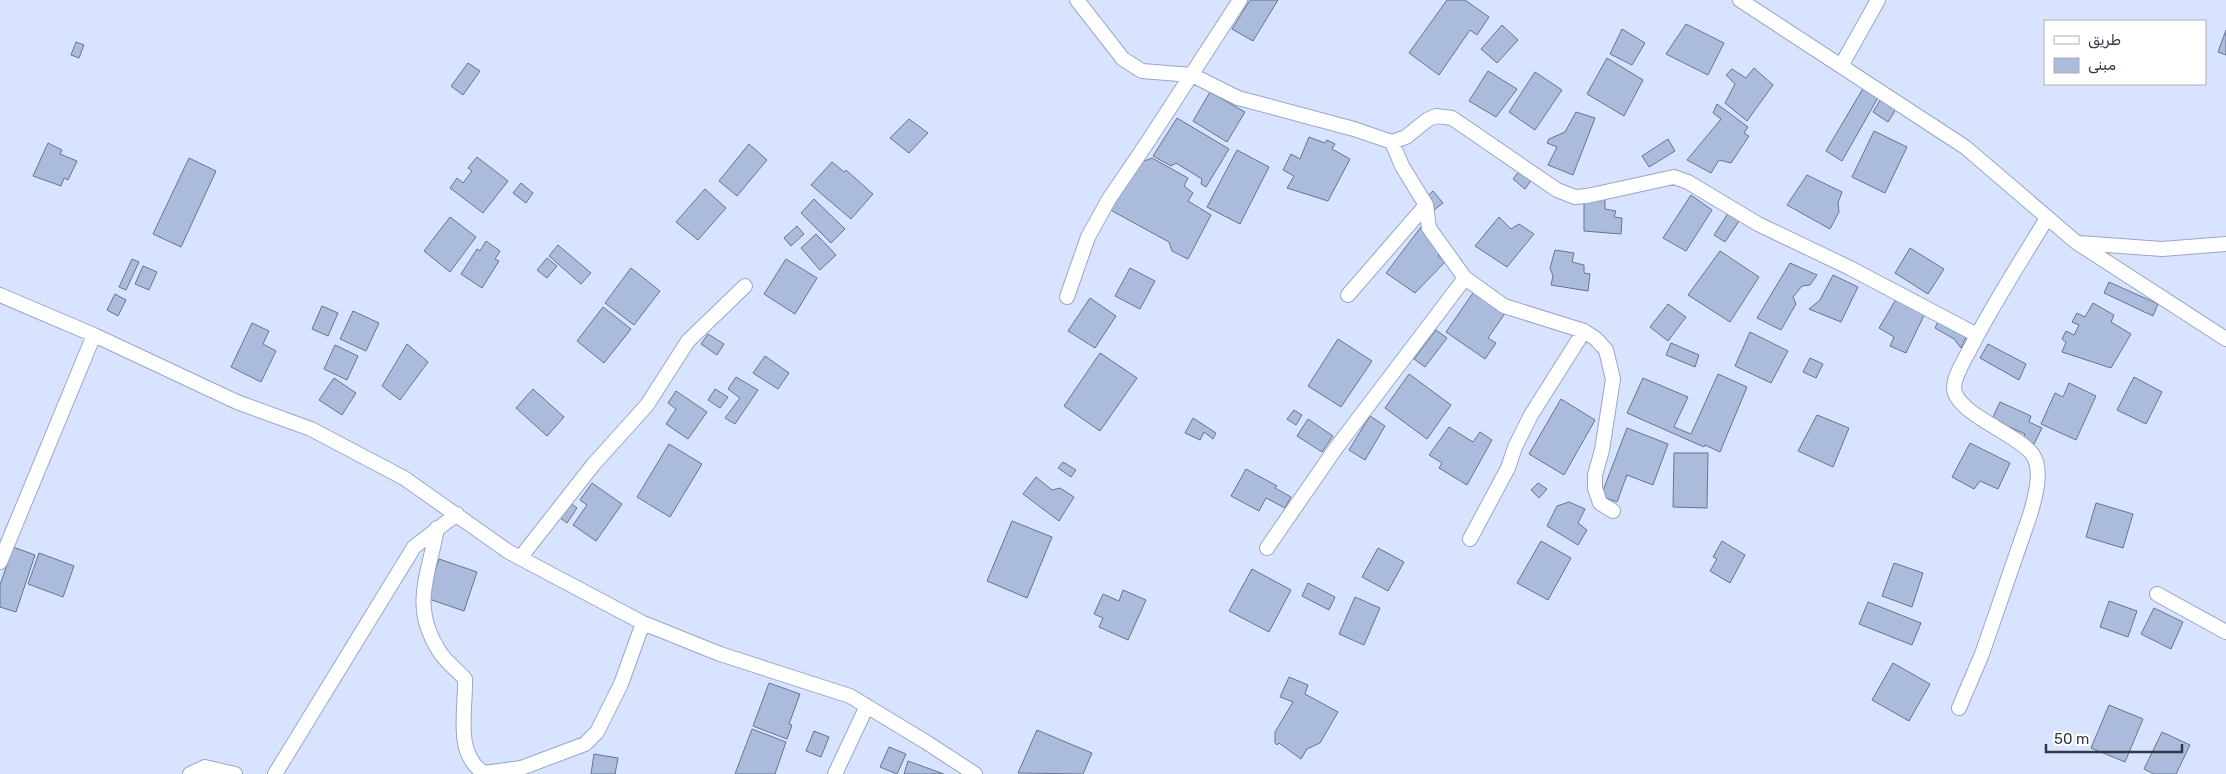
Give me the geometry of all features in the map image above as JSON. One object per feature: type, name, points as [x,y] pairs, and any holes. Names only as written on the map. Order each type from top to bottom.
[{"type":"street","points":[[1077,0],[1123,59],[1142,71],[1192,75],[1238,98],[1354,129],[1392,142],[1406,137],[1427,120],[1436,116],[1452,118],[1557,190],[1575,197],[1674,177],[1688,182],[1758,224],[1850,268],[1978,335]]},
{"type":"street","points":[[1067,297],[1088,237],[1109,199],[1240,0]]},
{"type":"street","points":[[1740,0],[1965,147],[2076,242],[2226,339]]},
{"type":"street","points":[[1841,66],[1878,0]]},
{"type":"street","points":[[1392,142],[1402,166],[1426,205],[1429,228],[1465,278],[1504,306],[1584,331],[1606,350],[1613,379],[1595,488],[1600,503],[1613,511]]},
{"type":"street","points":[[1348,295],[1426,205]]},
{"type":"street","points":[[1959,708],[1982,654],[2005,591],[2036,492],[2036,470],[2033,456],[2019,443],[1960,402],[1954,390],[1955,378],[2047,218]]},
{"type":"street","points":[[2076,242],[2162,249],[2226,244]]},
{"type":"street","points":[[1267,548],[1336,448],[1465,278]]},
{"type":"street","points":[[520,558],[593,465],[647,405],[688,341],[746,286]]},
{"type":"street","points":[[0,296],[94,335],[237,402],[311,429],[404,478],[520,558],[643,623],[720,654],[850,696],[975,774]]},
{"type":"street","points":[[1470,539],[1508,468],[1515,446],[1531,415],[1584,331]]},
{"type":"street","points":[[0,562],[94,335]]},
{"type":"street","points":[[275,774],[414,547],[457,514]]},
{"type":"street","points":[[437,528],[423,584],[422,607],[429,630],[439,652],[465,679],[463,730],[467,753],[477,769],[484,773],[521,768],[586,744],[596,732],[620,684],[643,623]]},
{"type":"street","points":[[2157,594],[2226,632]]},
{"type":"street","points":[[836,774],[867,706]]},
{"type":"street","points":[[190,774],[205,768],[235,774]]},
{"type":"building","points":[[1250,0],[1278,0],[1253,41],[1232,29]]},
{"type":"building","points":[[1447,0],[1465,0],[1489,17],[1477,35],[1470,30],[1439,75],[1409,53]]},
{"type":"building","points":[[1686,24],[1724,43],[1708,75],[1666,54]]},
{"type":"building","points":[[1502,25],[1518,40],[1497,63],[1481,49]]},
{"type":"building","points":[[1622,29],[1645,43],[1632,65],[1610,54]]},
{"type":"building","points":[[2226,30],[2226,55],[2218,52]]},
{"type":"building","points":[[76,42],[84,45],[79,58],[71,55]]},
{"type":"building","points":[[1607,58],[1643,80],[1624,116],[1587,94]]},
{"type":"building","points":[[468,63],[480,71],[463,95],[451,86]]},
{"type":"building","points":[[1754,68],[1773,85],[1747,121],[1725,103],[1735,84],[1726,75],[1732,69],[1746,78]]},
{"type":"building","points":[[1488,71],[1517,89],[1496,117],[1469,101]]},
{"type":"building","points":[[1535,72],[1562,90],[1535,130],[1509,112]]},
{"type":"building","points":[[1868,80],[1883,89],[1842,161],[1826,151]]},
{"type":"building","points":[[1210,92],[1245,112],[1227,142],[1193,121]]},
{"type":"building","points":[[1885,92],[1901,101],[1888,122],[1873,112]]},
{"type":"building","points":[[1717,104],[1748,127],[1744,133],[1749,136],[1731,163],[1719,160],[1711,173],[1687,160],[1721,119],[1713,113]]},
{"type":"building","points":[[1576,112],[1595,118],[1573,175],[1548,165],[1557,147],[1547,143],[1549,139],[1565,132]]},
{"type":"building","points":[[1177,118],[1229,149],[1206,187],[1201,184],[1202,179],[1176,163],[1171,166],[1153,156]]},
{"type":"building","points":[[909,119],[928,133],[909,153],[890,138]]},
{"type":"building","points":[[1874,131],[1907,147],[1885,193],[1852,177]]},
{"type":"building","points":[[1309,137],[1325,143],[1327,140],[1335,144],[1332,149],[1350,159],[1328,201],[1287,188],[1294,176],[1283,170],[1291,154],[1300,159]]},
{"type":"building","points":[[1668,139],[1675,151],[1649,167],[1642,156]]},
{"type":"building","points":[[48,143],[62,150],[60,154],[77,161],[68,180],[64,178],[61,186],[33,176]]},
{"type":"building","points":[[749,144],[767,160],[737,196],[719,181]]},
{"type":"building","points":[[1237,150],[1269,167],[1240,224],[1207,207]]},
{"type":"building","points":[[477,157],[508,181],[483,213],[450,188],[457,178],[463,183],[472,171],[468,168]]},
{"type":"building","points":[[189,158],[216,171],[181,247],[153,234]]},
{"type":"building","points":[[1152,158],[1188,178],[1184,186],[1193,193],[1188,201],[1211,215],[1188,259],[1172,251],[1169,242],[1105,207],[1134,165]]},
{"type":"building","points":[[832,162],[844,172],[846,170],[873,194],[851,219],[811,185]]},
{"type":"building","points":[[1520,170],[1532,179],[1525,189],[1513,179]]},
{"type":"building","points":[[1807,175],[1842,192],[1838,203],[1839,212],[1830,229],[1787,205]]},
{"type":"building","points":[[521,183],[533,193],[526,203],[513,193]]},
{"type":"building","points":[[705,189],[726,208],[698,240],[676,222]]},
{"type":"building","points":[[1433,191],[1443,203],[1434,210],[1425,198]]},
{"type":"building","points":[[1691,195],[1712,210],[1686,251],[1663,238]]},
{"type":"building","points":[[1584,198],[1605,198],[1605,209],[1616,211],[1614,217],[1622,218],[1621,234],[1584,231]]},
{"type":"building","points":[[814,199],[845,229],[831,243],[801,213]]},
{"type":"building","points":[[1734,204],[1745,212],[1725,242],[1714,235]]},
{"type":"building","points":[[450,217],[476,237],[450,272],[424,251]]},
{"type":"building","points":[[1499,217],[1511,229],[1519,224],[1534,234],[1507,267],[1475,246]]},
{"type":"building","points":[[797,226],[804,234],[791,246],[784,238]]},
{"type":"building","points":[[1421,227],[1445,250],[1438,256],[1445,262],[1415,293],[1386,273]]},
{"type":"building","points":[[816,234],[836,255],[820,270],[801,248]]},
{"type":"building","points":[[486,241],[500,251],[495,259],[499,261],[482,288],[461,274],[477,249],[480,251]]},
{"type":"building","points":[[558,245],[591,273],[581,284],[549,256]]},
{"type":"building","points":[[1910,248],[1944,269],[1928,294],[1895,273]]},
{"type":"building","points":[[1555,250],[1574,253],[1572,262],[1584,265],[1584,273],[1590,274],[1588,291],[1551,285],[1553,276],[1550,268]]},
{"type":"building","points":[[1720,251],[1759,277],[1730,322],[1688,295]]},
{"type":"building","points":[[547,258],[557,266],[547,278],[537,270]]},
{"type":"building","points":[[132,259],[139,262],[126,290],[119,287]]},
{"type":"building","points":[[786,259],[817,278],[795,314],[764,294]]},
{"type":"building","points":[[1790,263],[1817,275],[1810,285],[1802,286],[1793,297],[1796,304],[1781,330],[1757,318]]},
{"type":"building","points":[[143,266],[157,272],[149,290],[135,284]]},
{"type":"building","points":[[631,268],[660,291],[634,325],[605,303]]},
{"type":"building","points":[[1130,268],[1155,281],[1140,309],[1115,296]]},
{"type":"building","points":[[1833,275],[1858,287],[1841,322],[1809,309],[1820,300]]},
{"type":"building","points":[[2109,282],[2158,304],[2153,316],[2104,293]]},
{"type":"building","points":[[1475,290],[1506,312],[1488,338],[1496,343],[1485,359],[1446,332]]},
{"type":"building","points":[[115,294],[126,300],[118,316],[107,310]]},
{"type":"building","points":[[1898,296],[1927,309],[1906,353],[1890,346],[1894,337],[1879,328]]},
{"type":"building","points":[[1090,298],[1116,316],[1095,348],[1068,331]]},
{"type":"building","points":[[2093,303],[2114,315],[2111,322],[2131,334],[2111,368],[2062,352],[2066,342],[2062,339],[2066,331],[2074,335],[2079,325],[2072,322],[2077,313],[2085,317]]},
{"type":"building","points":[[1668,304],[1686,317],[1668,341],[1650,327]]},
{"type":"building","points":[[322,306],[338,313],[328,336],[312,329]]},
{"type":"building","points":[[603,307],[631,329],[604,363],[577,341]]},
{"type":"building","points":[[353,311],[379,323],[366,351],[340,339]]},
{"type":"building","points":[[1940,317],[1968,333],[1961,348],[1954,339],[1935,328]]},
{"type":"building","points":[[252,323],[269,331],[263,344],[276,351],[261,382],[231,367]]},
{"type":"building","points":[[1436,330],[1447,338],[1425,367],[1414,359]]},
{"type":"building","points":[[1750,332],[1788,351],[1771,383],[1735,366]]},
{"type":"building","points":[[708,334],[724,344],[717,355],[701,344]]},
{"type":"building","points":[[1338,339],[1372,361],[1341,407],[1308,386]]},
{"type":"building","points":[[1671,343],[1699,355],[1695,367],[1666,355]]},
{"type":"building","points":[[407,344],[428,362],[400,400],[382,386]]},
{"type":"building","points":[[1988,344],[2026,364],[2019,380],[1980,358]]},
{"type":"building","points":[[335,345],[358,356],[347,380],[324,369]]},
{"type":"building","points":[[1100,353],[1137,378],[1100,431],[1064,406]]},
{"type":"building","points":[[765,356],[789,373],[778,389],[753,373]]},
{"type":"building","points":[[1810,358],[1823,364],[1816,378],[1803,372]]},
{"type":"building","points":[[1409,374],[1451,405],[1427,439],[1385,408]]},
{"type":"building","points":[[1718,374],[1747,387],[1720,452],[1705,445],[1704,447],[1627,413],[1643,378],[1688,397],[1674,427],[1691,434]]},
{"type":"building","points":[[736,377],[758,390],[735,424],[725,418],[740,398],[728,389]]},
{"type":"building","points":[[2134,377],[2162,392],[2146,424],[2117,410]]},
{"type":"building","points":[[334,378],[356,393],[342,415],[319,400]]},
{"type":"building","points":[[2069,383],[2096,396],[2076,440],[2041,424],[2055,393],[2063,397]]},
{"type":"building","points":[[533,389],[564,417],[547,436],[516,408]]},
{"type":"building","points":[[715,389],[728,397],[720,408],[708,400]]},
{"type":"building","points":[[676,391],[707,412],[688,439],[666,424],[676,409],[668,403]]},
{"type":"building","points":[[1561,399],[1595,420],[1564,475],[1529,454]]},
{"type":"building","points":[[2000,402],[2031,416],[2029,422],[2042,428],[2034,444],[2022,439],[2025,434],[1992,419]]},
{"type":"building","points":[[1294,410],[1302,415],[1296,425],[1287,419]]},
{"type":"building","points":[[1817,415],[1849,428],[1833,467],[1798,451]]},
{"type":"building","points":[[1370,416],[1385,426],[1365,460],[1349,450]]},
{"type":"building","points":[[1193,418],[1216,433],[1213,439],[1204,432],[1200,440],[1185,433]]},
{"type":"building","points":[[1308,419],[1333,436],[1322,452],[1297,436]]},
{"type":"building","points":[[1449,427],[1473,442],[1480,432],[1492,440],[1467,485],[1439,468],[1442,463],[1429,455]]},
{"type":"building","points":[[1627,428],[1668,444],[1653,485],[1627,475],[1617,502],[1601,496]]},
{"type":"building","points":[[1970,443],[2010,463],[1998,489],[1980,481],[1974,489],[1952,477]]},
{"type":"building","points":[[669,444],[702,464],[670,517],[637,497]]},
{"type":"building","points":[[1674,453],[1708,453],[1707,508],[1673,507]]},
{"type":"building","points":[[1063,462],[1076,470],[1071,477],[1058,468]]},
{"type":"building","points":[[1246,469],[1277,486],[1275,488],[1291,497],[1285,508],[1266,498],[1259,511],[1231,496]]},
{"type":"building","points":[[1036,477],[1052,490],[1060,488],[1074,497],[1059,521],[1023,494]]},
{"type":"building","points":[[592,483],[622,504],[596,541],[573,525],[587,505],[580,500]]},
{"type":"building","points":[[1538,483],[1547,489],[1539,498],[1531,490]]},
{"type":"building","points":[[569,502],[577,508],[567,523],[558,516]]},
{"type":"building","points":[[1569,502],[1585,509],[1578,523],[1587,530],[1578,545],[1547,526],[1557,506]]},
{"type":"building","points":[[2096,503],[2133,514],[2123,548],[2086,537]]},
{"type":"building","points":[[1012,521],[1052,537],[1027,598],[987,581]]},
{"type":"building","points":[[1541,541],[1571,558],[1548,600],[1517,583]]},
{"type":"building","points":[[1722,541],[1745,555],[1730,583],[1710,571],[1717,559],[1713,557]]},
{"type":"building","points":[[13,547],[35,555],[16,612],[0,607],[0,585]]},
{"type":"building","points":[[1378,548],[1404,562],[1388,591],[1362,577]]},
{"type":"building","points":[[39,553],[74,566],[63,597],[28,584]]},
{"type":"building","points":[[439,559],[477,572],[464,611],[426,598]]},
{"type":"building","points":[[1894,563],[1923,573],[1912,607],[1882,596]]},
{"type":"building","points":[[1252,569],[1291,590],[1269,632],[1229,611]]},
{"type":"building","points":[[1308,583],[1335,597],[1329,610],[1302,596]]},
{"type":"building","points":[[1123,590],[1146,600],[1128,640],[1099,627],[1103,618],[1094,614],[1103,594],[1119,601]]},
{"type":"building","points":[[1355,597],[1380,608],[1364,645],[1339,634]]},
{"type":"building","points":[[2109,601],[2137,611],[2128,637],[2100,627]]},
{"type":"building","points":[[1868,602],[1921,623],[1912,645],[1859,624]]},
{"type":"building","points":[[2154,608],[2183,622],[2171,649],[2141,634]]},
{"type":"building","points":[[1893,663],[1930,684],[1909,721],[1872,700]]},
{"type":"building","points":[[1289,677],[1308,685],[1305,694],[1338,712],[1320,743],[1307,749],[1301,759],[1279,743],[1277,745],[1275,743],[1275,732],[1293,702],[1280,697]]},
{"type":"building","points":[[769,683],[800,694],[789,724],[792,725],[787,739],[753,726]]},
{"type":"building","points":[[2109,705],[2143,719],[2125,762],[2091,748]]},
{"type":"building","points":[[752,729],[786,742],[775,774],[735,774]]},
{"type":"building","points":[[1037,730],[1092,753],[1083,774],[1018,773]]},
{"type":"building","points":[[814,731],[829,737],[821,757],[806,751]]},
{"type":"building","points":[[2162,732],[2190,745],[2176,774],[2154,774],[2144,769]]},
{"type":"building","points":[[889,747],[906,754],[897,774],[880,767]]},
{"type":"building","points":[[594,754],[618,758],[615,774],[591,774]]},
{"type":"building","points":[[908,761],[944,774],[904,774]]}]
